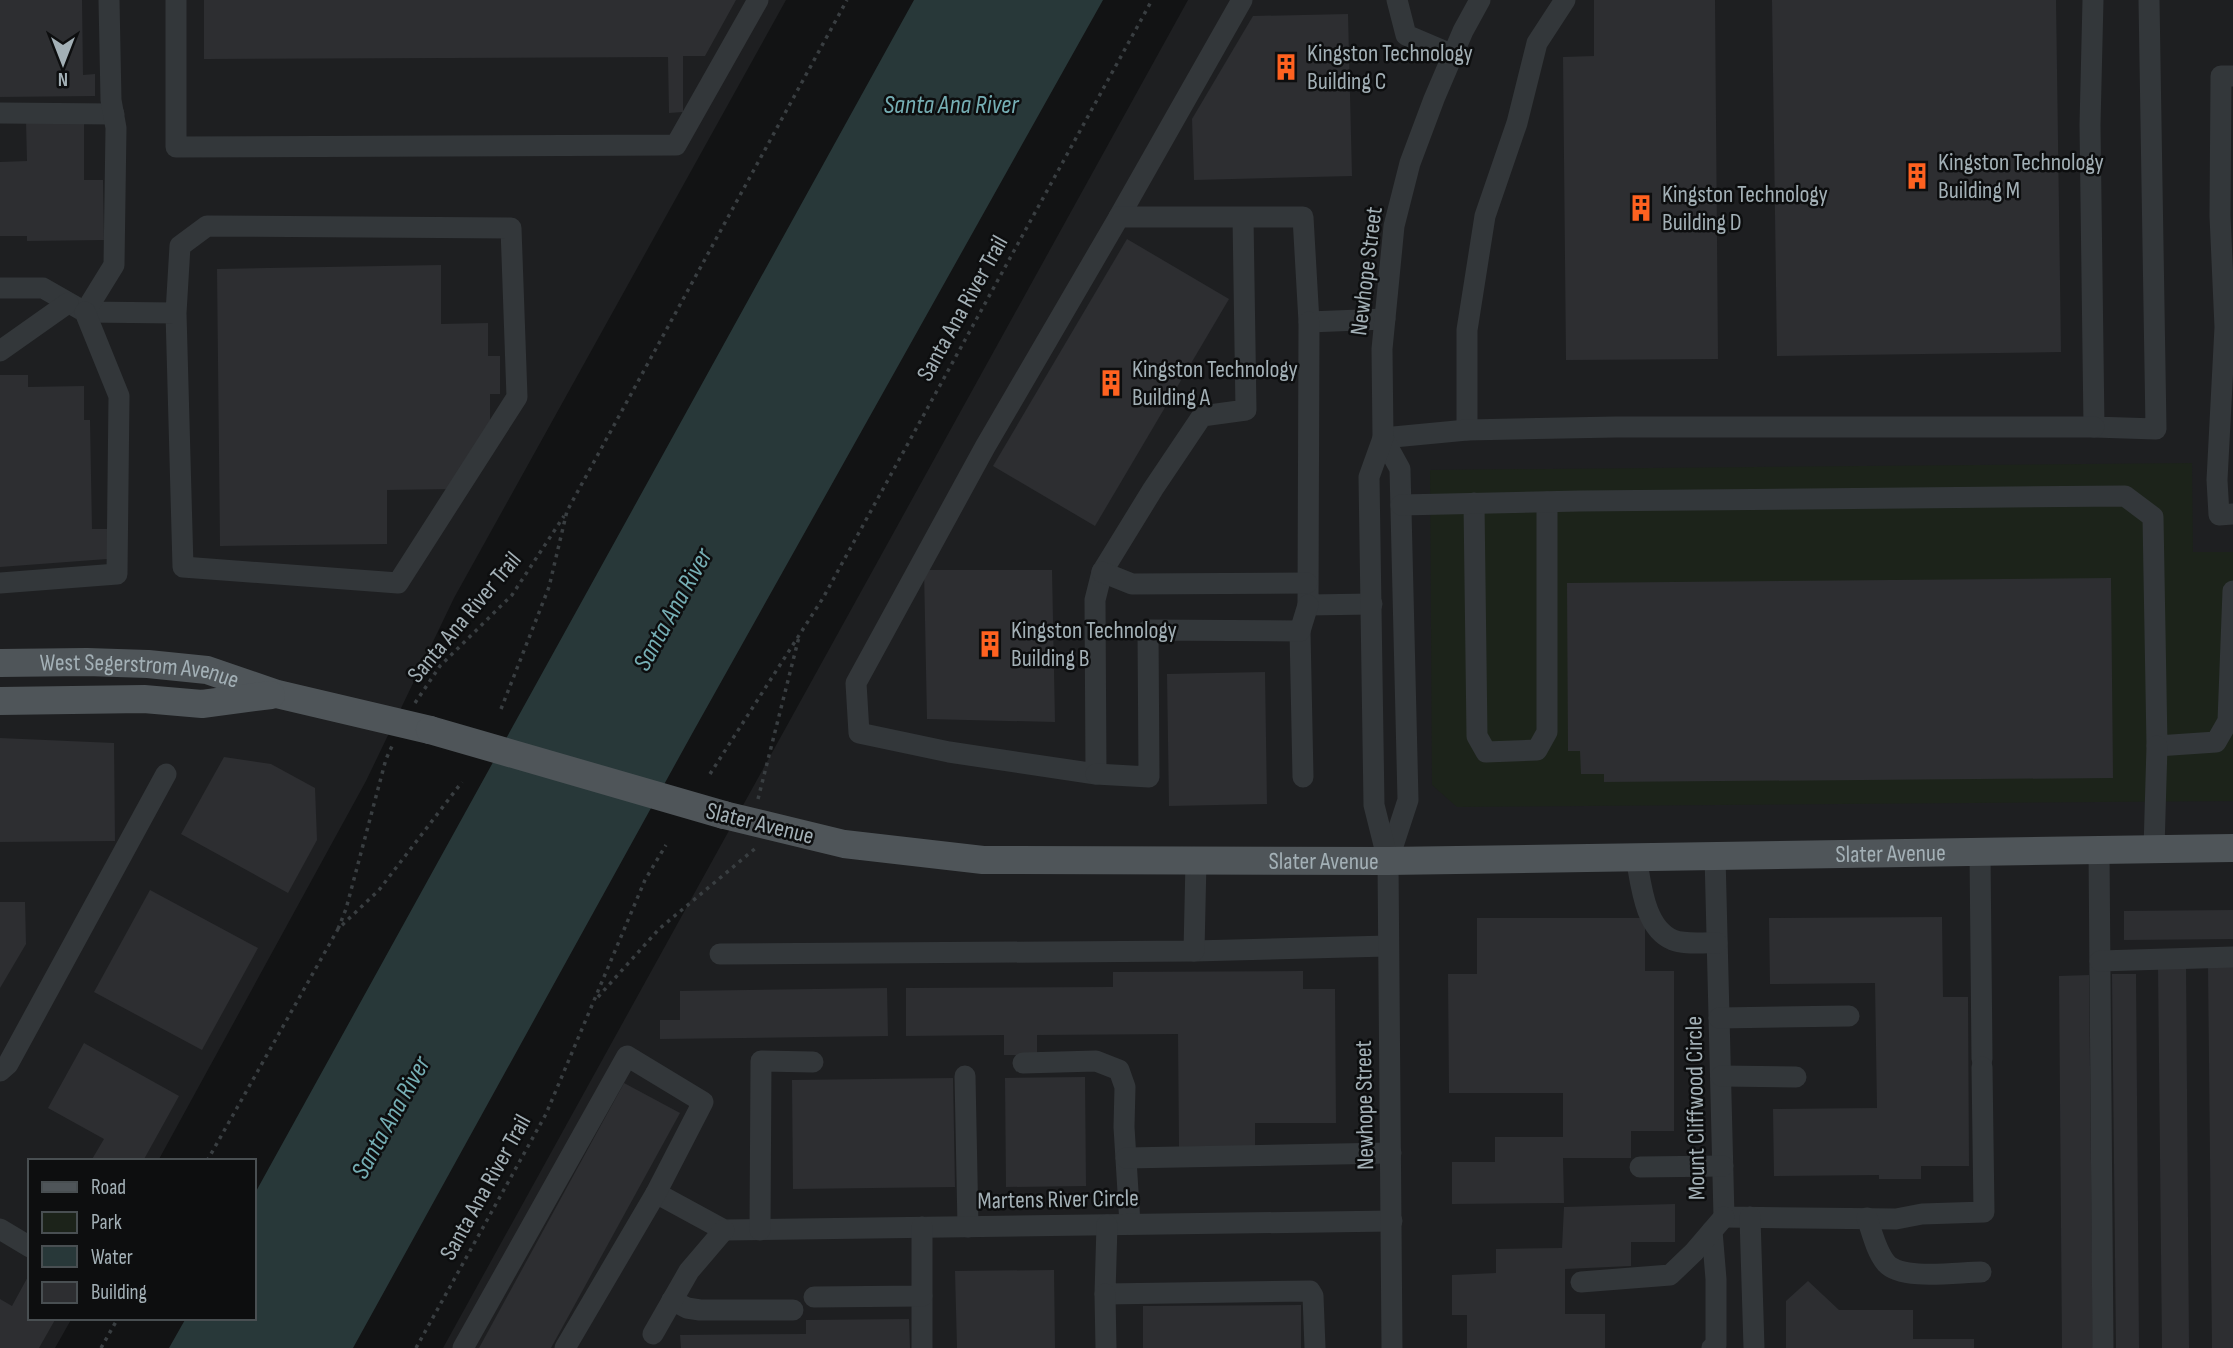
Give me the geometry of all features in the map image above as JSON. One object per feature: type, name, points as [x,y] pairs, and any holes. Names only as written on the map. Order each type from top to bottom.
[{"type":"main road","name":"West Segerstrom Avenue","points":[[0,663],[99,663],[207,670],[277,694],[430,730]]},
{"type":"main road","name":"West Segerstrom Avenue","points":[[0,701],[144,699],[202,704],[277,694]]},
{"type":"main road","name":"Slater Avenue","points":[[430,730],[765,826],[845,844],[983,860],[1388,861],[2233,848]]},
{"type":"street","points":[[0,351],[77,307],[114,265],[116,128],[111,100],[109,0]]},
{"type":"street","points":[[176,0],[176,146],[676,145],[758,0]]},
{"type":"street","points":[[1242,0],[985,447],[856,683],[859,733],[949,752],[1096,774],[1149,777],[1148,630],[1300,631]]},
{"type":"street","points":[[1397,0],[1406,34],[1453,55]]},
{"type":"street","name":"Newhope Street","points":[[1392,1348],[1388,861],[1374,805],[1369,477],[1383,438],[1382,349],[1394,226],[1410,163],[1463,31],[1480,0]]},
{"type":"street","points":[[1467,430],[1467,330],[1485,216],[1517,123],[1537,43],[1565,0]]},
{"type":"street","points":[[2093,0],[2090,125],[2094,427]]},
{"type":"street","points":[[1383,438],[1467,430],[1616,427],[2156,429],[2150,0]]},
{"type":"street","points":[[2233,76],[2221,76],[2227,139],[2220,216],[2225,327],[2217,480],[2219,515],[2233,514]]},
{"type":"street","points":[[0,113],[114,114]]},
{"type":"street","points":[[1119,217],[1303,217],[1308,322],[1308,605],[1300,631],[1303,777]]},
{"type":"street","points":[[1096,774],[1095,600],[1102,572],[1202,416],[1246,410],[1243,217]]},
{"type":"street","points":[[207,226],[511,228],[517,397],[398,583],[183,567],[176,313],[180,246],[207,226]]},
{"type":"street","points":[[0,288],[43,288],[77,307],[176,313]]},
{"type":"street","points":[[0,583],[117,575],[119,396],[77,307]]},
{"type":"street","points":[[1308,322],[1385,319]]},
{"type":"street","name":"Newhope Street","points":[[1383,438],[1400,469],[1408,800],[1388,861]]},
{"type":"street","points":[[1401,505],[2124,496],[2153,517],[2157,746],[2154,849]]},
{"type":"street","points":[[1474,503],[1477,736],[1486,752],[1536,750],[1547,732],[1547,502]]},
{"type":"street","points":[[1102,572],[1132,584],[1307,583]]},
{"type":"street","points":[[2157,746],[2216,743],[2228,721],[2233,591]]},
{"type":"street","points":[[1308,605],[1372,604]]},
{"type":"street","points":[[0,1071],[8,1064],[166,774]]},
{"type":"street","points":[[2099,850],[2103,1348]]},
{"type":"street","name":"Mount Cliffwood Circle","points":[[1715,855],[1723,1166],[1718,1224],[1750,1217],[1896,1219],[1922,1214],[1984,1212],[1980,851]]},
{"type":"street","points":[[1636,856],[1645,902],[1665,935],[1675,941],[1717,943]]},
{"type":"street","points":[[1194,951],[1196,861]]},
{"type":"street","points":[[720,954],[1194,951],[1388,946]]},
{"type":"street","points":[[2100,961],[2233,957]]},
{"type":"street","points":[[1719,1018],[1849,1016]]},
{"type":"street","points":[[463,1348],[627,1056],[703,1102],[656,1193],[565,1348]]},
{"type":"street","points":[[760,1230],[761,1061],[813,1062]]},
{"type":"street","points":[[1023,1063],[1096,1061],[1119,1070],[1125,1087],[1130,1224]]},
{"type":"street","points":[[965,1076],[968,1227]]},
{"type":"street","points":[[1721,1076],[1796,1077]]},
{"type":"street","points":[[1126,1158],[1391,1153]]},
{"type":"street","points":[[1640,1167],[1723,1166]]},
{"type":"street","points":[[653,1334],[689,1271],[724,1230],[656,1193]]},
{"type":"street","points":[[1750,1217],[1754,1348]]},
{"type":"street","points":[[1867,1218],[1880,1253],[1892,1269],[1908,1273],[1981,1272]]},
{"type":"street","name":"Martens River Circle","points":[[724,1230],[1392,1221]]},
{"type":"street","points":[[1581,1282],[1670,1275],[1718,1224]]},
{"type":"street","points":[[1712,1348],[1716,1345],[1718,1224]]},
{"type":"street","points":[[1106,1348],[1107,1225]]},
{"type":"street","points":[[922,1227],[922,1348]]},
{"type":"street","points":[[0,1229],[28,1246]]},
{"type":"street","points":[[1105,1294],[1310,1291],[1313,1296],[1315,1348]]},
{"type":"street","points":[[814,1297],[922,1296]]},
{"type":"street","points":[[672,1300],[687,1308],[700,1310],[793,1310]]},
{"type":"path","name":"Santa Ana River Trail","points":[[338,929],[346,909],[386,759],[403,723],[440,666],[512,595],[567,511],[847,0]]},
{"type":"path","name":"Santa Ana River Trail","points":[[710,774],[823,598],[1152,0]]},
{"type":"path","name":"Santa Ana River Trail","points":[[501,709],[549,587],[567,511]]},
{"type":"path","name":"Santa Ana River Trail","points":[[594,1001],[659,929],[765,826],[800,632]]},
{"type":"path","points":[[208,1159],[338,929],[379,890],[462,782]]},
{"type":"path","name":"Santa Ana River Trail","points":[[416,1348],[546,1114],[645,880],[666,845]]},
{"type":"path","points":[[101,1348],[117,1320]]},
{"type":"shaded area","points":[[0,0],[786,0],[454,598],[366,781],[159,1159],[28,1159],[28,1320],[71,1320],[55,1348],[0,1348]]},
{"type":"shaded area","points":[[1188,0],[2233,0],[2233,1348],[443,1348]]},
{"type":"green space","points":[[2192,463],[2193,552],[2233,552],[2233,801],[1457,807],[1432,785],[1430,470]]},
{"type":"water","name":"Santa Ana River","points":[[914,0],[1103,0],[693,732],[353,1348],[169,1348],[185,1320],[256,1320],[256,1191]]},
{"type":"building","points":[[0,0],[82,0],[83,75],[95,74],[95,96],[0,97]]},
{"type":"building","points":[[204,0],[736,0],[705,56],[683,56],[683,112],[669,113],[668,57],[204,59]]},
{"type":"building","name":"Kingston Technology Building D","points":[[1594,0],[1715,0],[1718,359],[1566,360],[1563,57],[1594,56]]},
{"type":"building","name":"Kingston Technology Building M","points":[[1772,0],[2056,0],[2061,352],[1777,356]]},
{"type":"building","name":"Kingston Technology Building C","points":[[1348,14],[1352,176],[1194,180],[1192,119],[1253,16]]},
{"type":"building","points":[[84,120],[84,180],[103,180],[104,240],[27,241],[27,236],[0,236],[0,162],[27,161],[26,121]]},
{"type":"building","name":"Kingston Technology Building A","points":[[1127,239],[1229,299],[1095,526],[993,466]]},
{"type":"building","points":[[441,265],[441,324],[488,323],[488,356],[500,356],[500,394],[490,394],[490,425],[453,489],[387,490],[387,544],[220,546],[217,269]]},
{"type":"building","points":[[0,375],[28,375],[28,387],[84,386],[84,420],[90,420],[92,529],[107,529],[107,559],[0,567]]},
{"type":"building","name":"Kingston Technology Building B","points":[[924,570],[1052,570],[1055,722],[927,719]]},
{"type":"building","points":[[2111,578],[2113,778],[1604,782],[1604,774],[1581,774],[1580,751],[1568,751],[1567,583]]},
{"type":"building","points":[[1265,672],[1267,804],[1169,806],[1167,674]]},
{"type":"building","points":[[0,738],[114,743],[115,841],[0,842]]},
{"type":"building","points":[[224,757],[271,764],[315,788],[317,840],[288,893],[181,834]]},
{"type":"building","points":[[150,890],[258,948],[202,1050],[94,992]]},
{"type":"building","points":[[0,902],[25,902],[26,944],[0,988]]},
{"type":"building","points":[[2233,910],[2233,939],[2124,940],[2124,911]]},
{"type":"building","points":[[1942,917],[1943,997],[1968,997],[1969,1166],[1921,1166],[1921,1179],[1879,1179],[1879,1175],[1774,1176],[1773,1109],[1877,1108],[1875,983],[1770,984],[1769,918]]},
{"type":"building","points":[[1477,918],[1645,918],[1645,971],[1674,971],[1674,1131],[1631,1131],[1631,1158],[1563,1158],[1564,1203],[1452,1204],[1452,1162],[1495,1162],[1495,1137],[1563,1137],[1563,1093],[1449,1093],[1448,974],[1477,974]]},
{"type":"building","points":[[2158,965],[2186,965],[2189,1348],[2162,1348]]},
{"type":"building","points":[[2208,965],[2233,965],[2233,1348],[2212,1348]]},
{"type":"building","points":[[1303,971],[1303,989],[1335,989],[1336,1123],[1255,1123],[1255,1146],[1179,1147],[1178,1034],[1037,1035],[1037,1055],[1004,1055],[1004,1035],[906,1036],[906,988],[1113,987],[1113,972]]},
{"type":"building","points":[[2112,974],[2136,974],[2139,1348],[2116,1348]]},
{"type":"building","points":[[2089,975],[2093,1348],[2062,1348],[2059,976]]},
{"type":"building","points":[[887,988],[888,1036],[660,1039],[660,1020],[680,1020],[680,991]]},
{"type":"building","points":[[84,1043],[179,1096],[144,1159],[92,1159],[104,1139],[48,1108]]},
{"type":"building","points":[[1085,1077],[1086,1186],[1006,1187],[1005,1078]]},
{"type":"building","points":[[953,1078],[955,1187],[793,1189],[792,1080]]},
{"type":"building","points":[[624,1083],[680,1113],[551,1348],[479,1348]]},
{"type":"building","points":[[1675,1204],[1675,1242],[1631,1242],[1631,1266],[1565,1269],[1565,1314],[1605,1314],[1605,1348],[1467,1348],[1467,1315],[1452,1315],[1452,1275],[1496,1273],[1496,1249],[1562,1248],[1564,1207]]},
{"type":"building","points":[[1054,1270],[1055,1348],[957,1348],[955,1271]]},
{"type":"building","points":[[28,1277],[28,1320],[55,1320],[39,1348],[0,1348],[0,1299],[12,1306]]},
{"type":"building","points":[[1808,1281],[1839,1310],[1913,1310],[1913,1339],[1974,1339],[1974,1348],[1786,1348],[1786,1301]]},
{"type":"building","points":[[1301,1305],[1301,1348],[1143,1348],[1143,1306]]},
{"type":"building","points":[[909,1319],[910,1348],[681,1348],[680,1335],[806,1334],[806,1320]]},
{"type":"place","name":"Kingston Technology Building C","points":[[1286,67]]},
{"type":"place","name":"Kingston Technology Building M","points":[[1917,176]]},
{"type":"place","name":"Kingston Technology Building D","points":[[1641,208]]},
{"type":"place","name":"Kingston Technology Building A","points":[[1111,383]]},
{"type":"place","name":"Kingston Technology Building B","points":[[990,644]]}]
